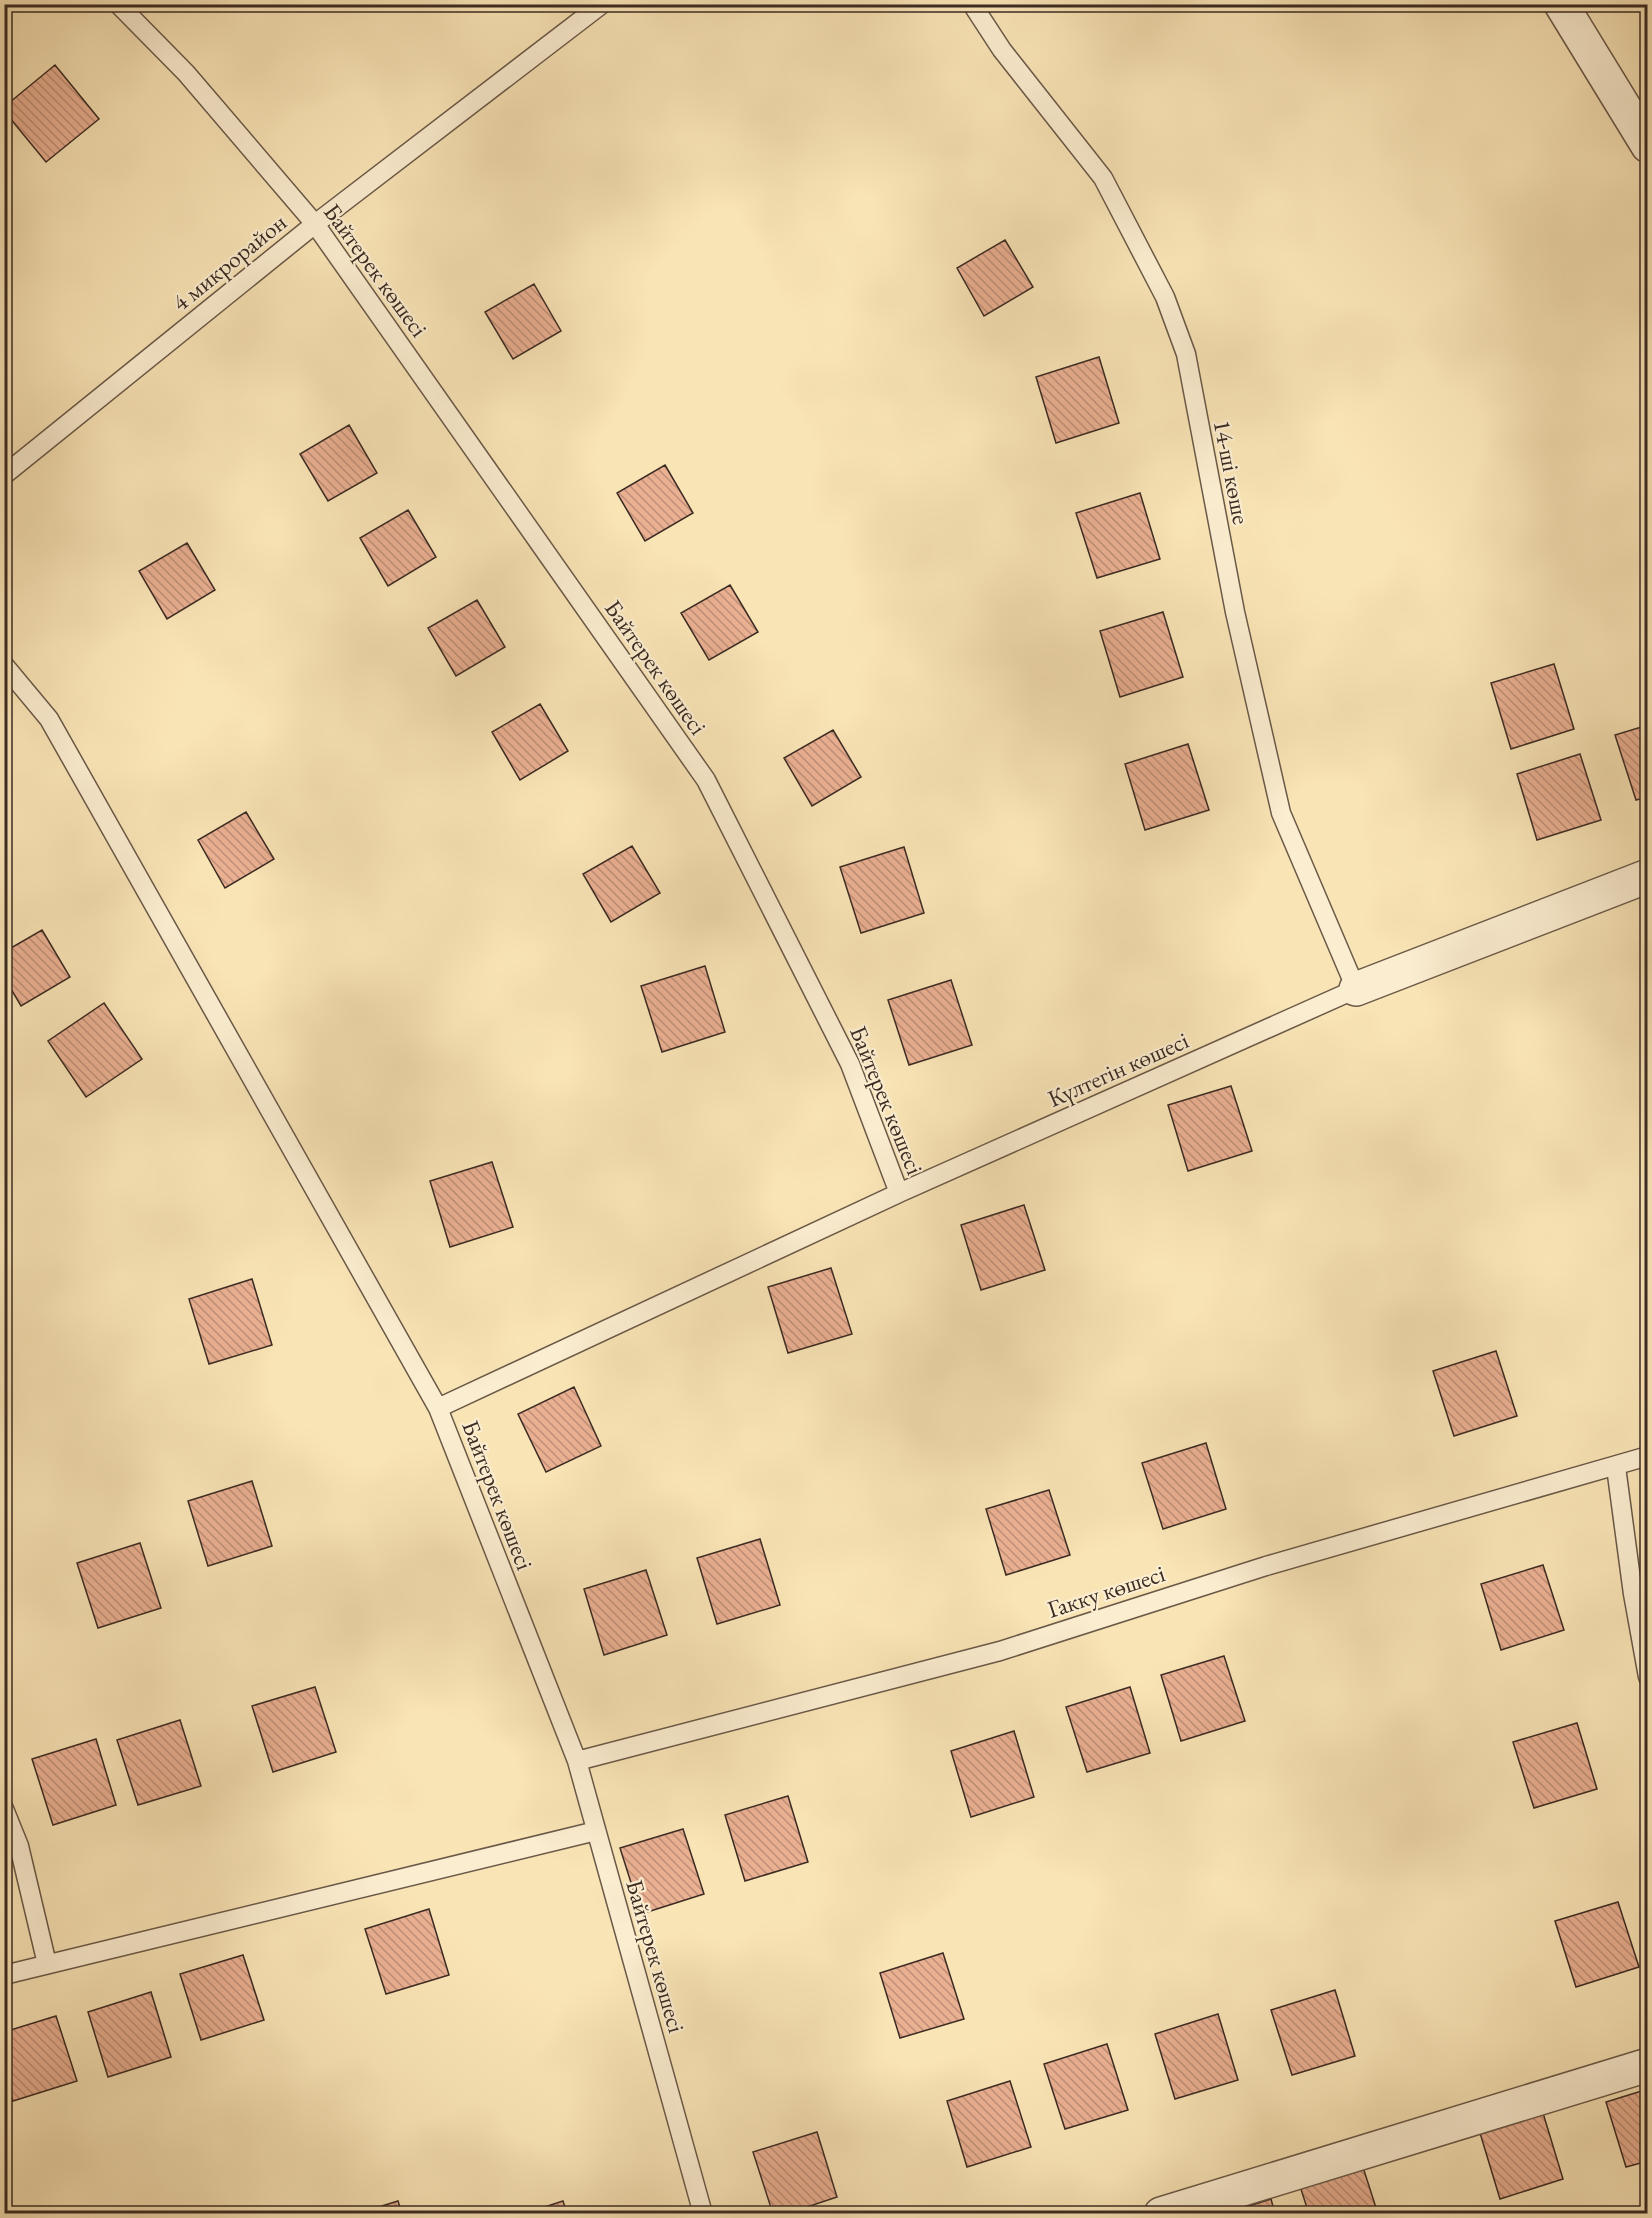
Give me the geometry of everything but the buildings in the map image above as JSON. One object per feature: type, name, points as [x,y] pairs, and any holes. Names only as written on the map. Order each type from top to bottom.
[{"type":"street","points":[[1561,4],[1647,146]]},
{"type":"street","points":[[1356,989],[1647,876]]},
{"type":"street","points":[[1161,2214],[1647,2065]]},
{"type":"lane","name":"Байтерек көшесі","points":[[118,4],[186,74],[315,224],[706,780],[850,1064],[899,1193],[438,1408],[577,1761],[703,2214]]},
{"type":"lane","name":"4 микрорайон","points":[[4,475],[315,224],[603,4]]},
{"type":"lane","name":"14-ші көше","points":[[972,4],[1002,50],[1103,178],[1165,297],[1186,354],[1234,612],[1281,813],[1356,989]]},
{"type":"lane","points":[[4,665],[49,718],[438,1408]]},
{"type":"lane","name":"Күлтегін көшесі","points":[[899,1193],[1356,989]]},
{"type":"lane","name":"Гакку көшесі","points":[[577,1761],[1000,1650],[1266,1566],[1616,1467],[1647,1456]]},
{"type":"lane","points":[[1616,1467],[1647,1677]]},
{"type":"lane","points":[[4,1809],[18,1846],[47,1964]]},
{"type":"lane","points":[[4,1975],[596,1831]]}]
